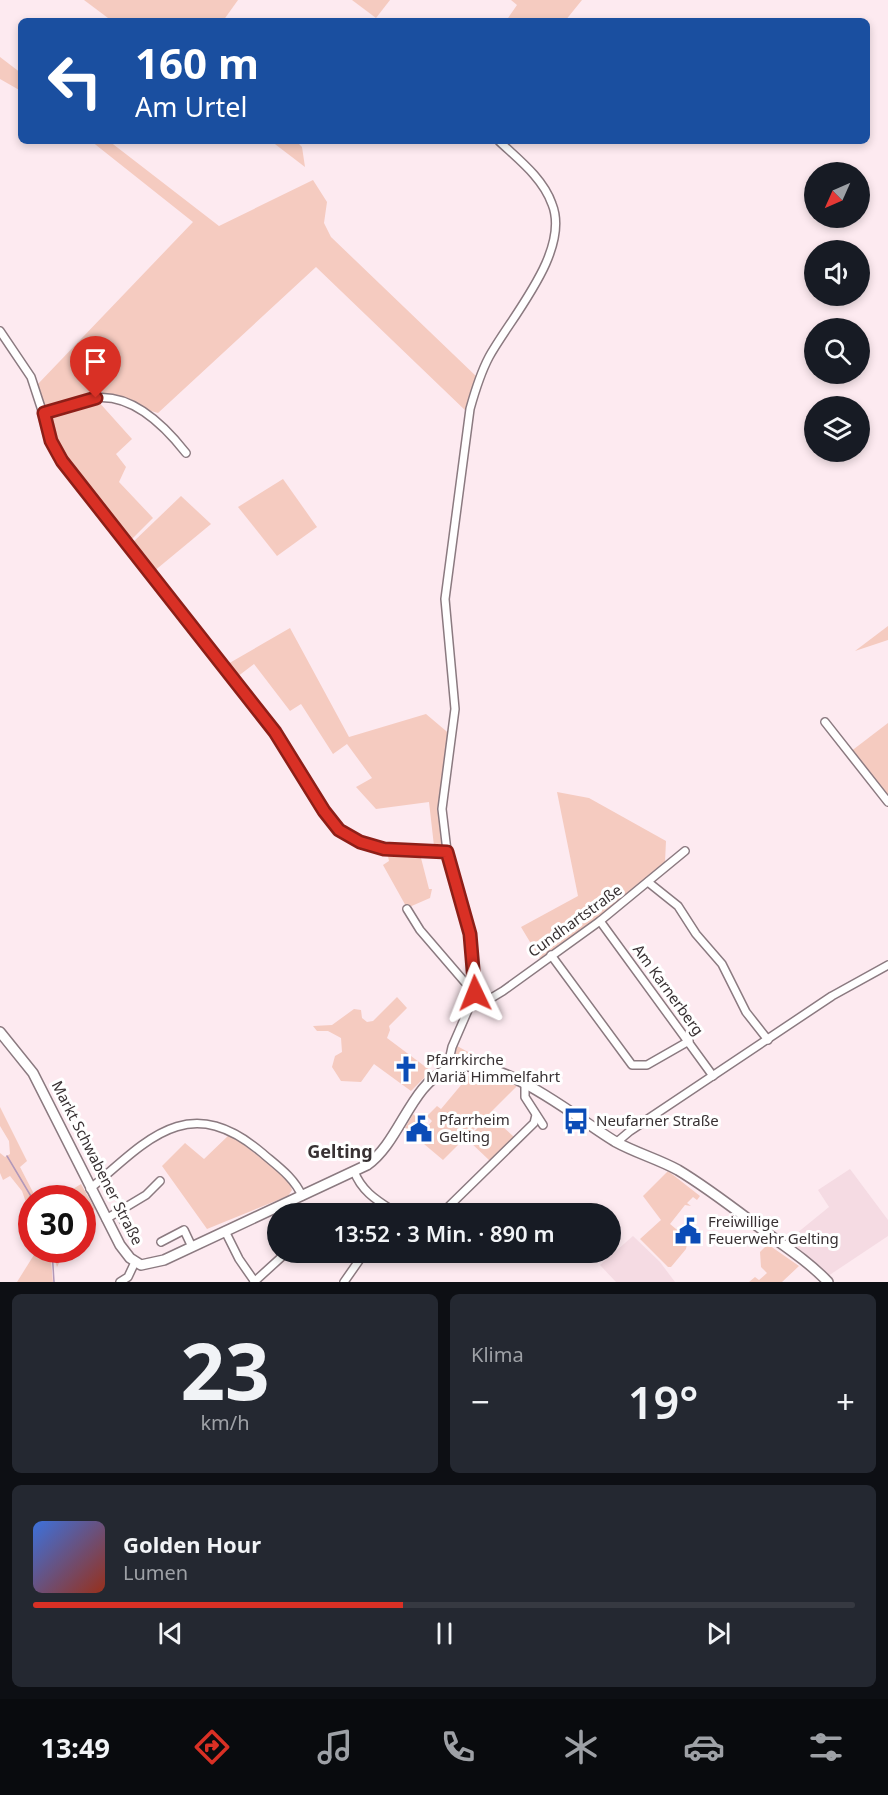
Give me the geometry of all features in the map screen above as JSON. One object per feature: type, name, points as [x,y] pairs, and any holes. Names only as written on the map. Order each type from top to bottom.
[{"type":"main road","name":"Markt Schwabener Straße","points":[[0,1032],[33,1073],[88,1185]]},
{"type":"main road","points":[[452,1068],[484,1069],[525,1085],[567,1108],[617,1142],[668,1165],[705,1188],[794,1253],[828,1282]]},
{"type":"main road","name":"Markt Schwabener Straße","points":[[96,1200],[125,1252],[135,1262],[153,1264],[354,1172],[372,1161],[384,1149],[429,1082],[452,1068]]},
{"type":"street","points":[[452,1068],[450,1056],[452,1047],[475,997],[470,934],[447,852],[442,809],[455,709],[445,599],[470,409],[477,384],[489,358],[548,261],[555,239],[556,223],[553,204],[541,183],[502,144]]},
{"type":"street","points":[[0,331],[27,369],[44,413],[51,441],[69,471],[170,595],[284,745],[328,818],[345,835],[384,849],[447,852]]},
{"type":"street","points":[[44,413],[90,399],[114,400],[155,419],[186,453]]},
{"type":"street","points":[[825,722],[888,802]]},
{"type":"street","name":"Cundhartstraße","points":[[475,997],[488,1000],[600,921],[685,851]]},
{"type":"street","points":[[648,882],[678,906],[696,934],[722,964],[746,1012],[768,1040]]},
{"type":"street","points":[[407,909],[420,930],[475,997]]},
{"type":"street","name":"Am Karnerberg","points":[[600,921],[713,1076]]},
{"type":"street","points":[[551,955],[632,1065],[647,1065],[689,1041]]},
{"type":"street","points":[[617,1142],[832,996],[888,965]]},
{"type":"street","points":[[525,1085],[523,1093],[543,1125]]},
{"type":"street","points":[[452,1203],[534,1123],[536,1115]]},
{"type":"street","points":[[95,1185],[163,1130],[182,1124],[196,1123],[220,1128],[255,1147],[292,1180],[302,1196]]},
{"type":"street","points":[[354,1172],[364,1189],[379,1203]]},
{"type":"street","points":[[106,1219],[146,1195],[160,1181]]},
{"type":"street","points":[[118,1211],[134,1239]]},
{"type":"street","points":[[161,1242],[183,1230],[192,1247]]},
{"type":"street","points":[[225,1231],[254,1282],[275,1263]]},
{"type":"street","points":[[120,1282],[128,1277],[135,1262]]},
{"type":"street","points":[[344,1282],[357,1263]]},
{"type":"shaded area","points":[[84,0],[238,0],[225,18],[108,18]]},
{"type":"shaded area","points":[[352,0],[390,0],[376,18]]},
{"type":"shaded area","points":[[511,0],[582,0],[567,18],[508,18],[517,5]]},
{"type":"shaded area","points":[[0,57],[18,71],[18,89],[0,79]]},
{"type":"shaded area","points":[[95,144],[113,144],[219,226],[313,180],[327,202],[324,223],[331,237],[478,378],[468,413],[316,267],[158,413],[99,396],[50,409],[44,405],[37,385],[193,222]]},
{"type":"shaded area","points":[[275,144],[299,144],[302,147],[305,167]]},
{"type":"shaded area","points":[[97,400],[132,439],[116,454],[126,467],[119,482],[153,518],[129,542],[93,500],[70,468],[53,436],[49,419],[58,411]]},
{"type":"shaded area","points":[[283,479],[317,527],[277,556],[238,507]]},
{"type":"shaded area","points":[[181,496],[211,524],[153,572],[131,544]]},
{"type":"shaded area","points":[[888,626],[888,640],[855,651]]},
{"type":"shaded area","points":[[290,628],[349,737],[426,714],[452,736],[447,760],[444,844],[434,846],[429,802],[376,809],[356,787],[372,778],[347,744],[333,754],[301,704],[290,711],[254,664],[237,677],[226,665]]},
{"type":"shaded area","points":[[888,723],[888,800],[850,752]]},
{"type":"shaded area","points":[[557,792],[589,798],[666,841],[665,862],[616,908],[561,944],[542,962],[521,927],[578,896]]},
{"type":"shaded area","points":[[387,852],[443,854],[443,858],[433,855],[421,858],[429,889],[432,889],[430,898],[407,908],[383,865],[389,861]]},
{"type":"shaded area","points":[[397,997],[407,1008],[389,1026],[387,1038],[431,1071],[411,1091],[374,1064],[361,1082],[341,1081],[332,1067],[335,1056],[342,1052],[341,1038],[328,1031],[317,1031],[313,1026],[332,1025],[354,1009],[361,1010],[362,1018],[367,1022],[373,1021]]},
{"type":"shaded area","points":[[457,1046],[483,1060],[482,1062],[457,1061],[454,1059]]},
{"type":"shaded area","points":[[472,1072],[517,1086],[443,1160],[405,1128],[413,1114],[427,1127],[432,1121],[427,1116],[437,1106],[441,1109]]},
{"type":"shaded area","points":[[0,1107],[27,1161],[20,1167],[29,1185],[18,1186],[10,1176],[3,1180],[0,1173],[0,1153],[5,1157],[10,1154],[9,1141],[0,1126]]},
{"type":"shaded area","points":[[490,1115],[514,1137],[490,1161],[467,1139]]},
{"type":"shaded area","points":[[230,1134],[288,1179],[292,1190],[288,1196],[207,1229],[162,1166],[185,1143],[204,1159]]},
{"type":"shaded area","points":[[850,1169],[888,1220],[888,1236],[828,1276],[786,1242],[829,1207],[818,1190]]},
{"type":"shaded area","points":[[668,1171],[700,1196],[697,1200],[693,1197],[687,1203],[691,1206],[685,1205],[670,1224],[682,1234],[679,1237],[687,1244],[686,1249],[671,1267],[668,1267],[640,1239],[661,1220],[643,1196]]},
{"type":"shaded area","points":[[633,1236],[660,1262],[675,1282],[616,1282],[600,1265],[621,1263],[621,1247]]},
{"type":"shaded area","points":[[766,1243],[799,1266],[782,1282],[749,1282],[755,1277],[759,1280],[767,1273],[761,1267],[760,1252]]},
{"type":"shaded area","points":[[29,1263],[51,1263],[53,1282],[17,1282]]},
{"type":"waterway","points":[[7,1156],[24,1185]]},
{"type":"waterway","points":[[53,1263],[54,1282]]},
{"type":"place","name":"Pfarrkirche Mariä Himmelfahrt","points":[[406,1069]]},
{"type":"place","name":"Neufarner Straße","points":[[576,1121]]},
{"type":"place","name":"Pfarrheim Gelting","points":[[419,1129]]},
{"type":"place","name":"Freiwillige Feuerwehr Gelting","points":[[688,1231]]},
{"type":"district","name":"Gelting","points":[[340,1152]]},
{"type":"route","points":[[96,398],[44,413],[51,441],[62,461],[170,595],[275,732],[307,779],[324,811],[339,830],[360,842],[384,849],[447,852],[453,863],[470,934],[475,966],[475,993]]}]
